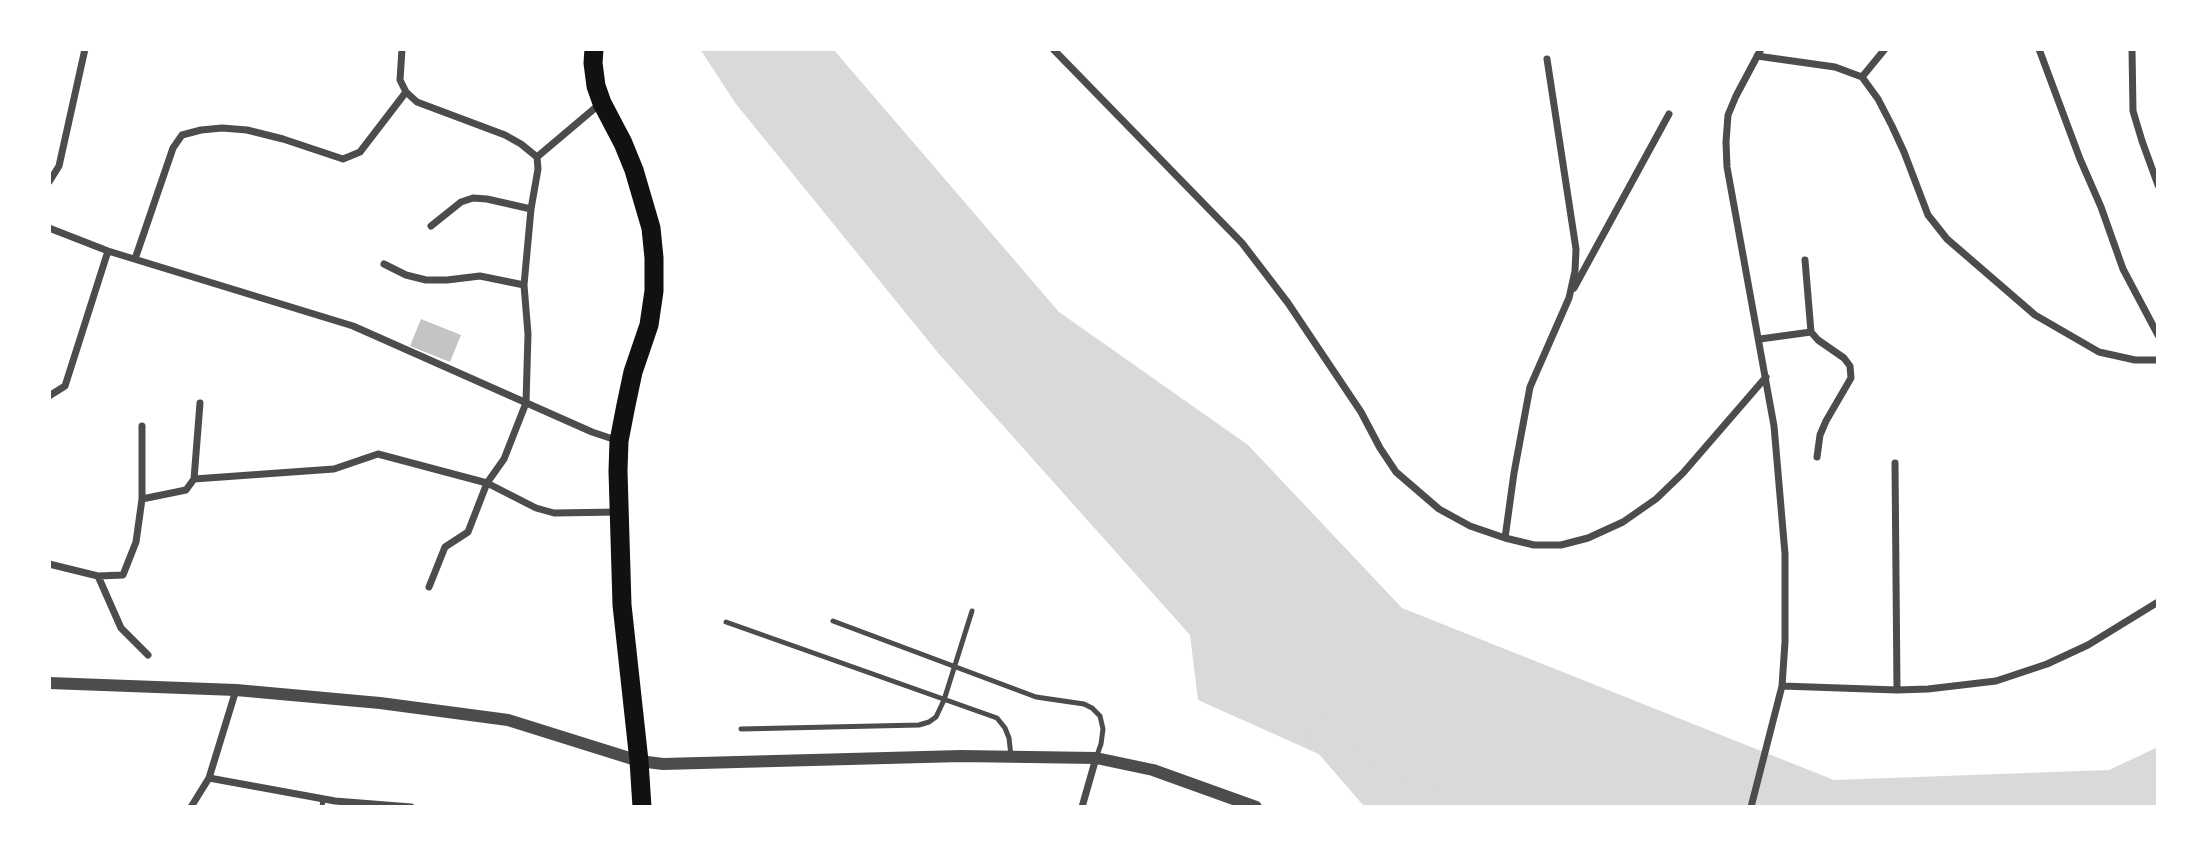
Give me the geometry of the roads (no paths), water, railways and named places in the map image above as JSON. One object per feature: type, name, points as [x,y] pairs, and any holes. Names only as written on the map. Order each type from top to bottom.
[{"type":"highway","points":[[594,49],[596,86],[634,170],[651,228],[654,258],[654,291],[649,325],[633,372],[619,441],[618,512],[622,605],[642,807]]},
{"type":"street","points":[[49,182],[59,166],[85,49]]},
{"type":"street","points":[[402,49],[400,80],[405,92],[431,109],[505,135],[521,144],[537,157],[538,169],[531,209],[524,285],[528,334],[526,403],[504,459],[487,483],[468,532],[445,547],[429,587]]},
{"type":"street","points":[[1862,78],[1885,49]]},
{"type":"street","points":[[2039,49],[2123,269],[2158,335]]},
{"type":"street","points":[[2132,49],[2133,111],[2158,186]]},
{"type":"street","points":[[1059,51],[1242,243],[1288,303],[1361,412],[1396,472],[1439,509],[1470,526],[1534,545],[1561,545],[1588,538],[1623,522],[1656,499],[1683,473],[1766,377]]},
{"type":"street","points":[[1751,807],[1782,686],[1785,642],[1785,554],[1774,426],[1727,167],[1728,115],[1759,53],[1835,66],[1862,78],[1892,126],[1928,215],[1947,239],[2035,315],[2099,352],[2135,360],[2158,360]]},
{"type":"street","points":[[1547,59],[1576,249],[1575,271],[1569,298]]},
{"type":"street","points":[[135,259],[173,148],[182,135],[222,128],[247,130],[343,159],[359,152],[405,92]]},
{"type":"street","points":[[537,157],[602,103]]},
{"type":"street","points":[[1505,538],[1530,387],[1569,298],[1669,114]]},
{"type":"street","points":[[431,226],[461,202],[473,198],[531,209]]},
{"type":"street","points":[[49,228],[108,251],[353,327],[592,432],[619,441]]},
{"type":"street","points":[[49,396],[65,386],[108,251]]},
{"type":"street","points":[[1805,260],[1811,332],[1844,358],[1850,366],[1852,378],[1825,421],[1817,457]]},
{"type":"street","points":[[384,264],[406,275],[426,280],[480,276],[524,285]]},
{"type":"street","points":[[1760,339],[1811,332]]},
{"type":"street","points":[[142,499],[186,490],[194,479],[200,403]]},
{"type":"street","points":[[49,564],[98,576],[123,575],[136,542],[142,499],[142,426]]},
{"type":"street","points":[[194,479],[334,469],[378,454],[487,483],[536,508],[554,513],[618,512]]},
{"type":"street","points":[[1895,463],[1897,690]]},
{"type":"street","points":[[98,576],[121,628],[148,654]]},
{"type":"street","points":[[1782,686],[1897,690],[1956,686],[2010,678],[2088,645],[2158,602]]},
{"type":"street","points":[[49,683],[236,690],[380,703],[508,720],[639,761],[681,765],[1011,756],[1096,758],[1153,770],[1256,807]]},
{"type":"street","points":[[191,807],[209,778],[236,690]]},
{"type":"street","points":[[1082,807],[1096,758]]},
{"type":"street","points":[[209,778],[322,803],[411,807]]},
{"type":"lane","points":[[741,729],[919,725],[929,722],[936,717],[944,700],[972,611]]},
{"type":"lane","points":[[833,621],[1036,697],[1084,704],[1092,708],[1100,716],[1102,729],[1096,758]]},
{"type":"lane","points":[[726,622],[997,718],[1009,738],[1011,756]]},
{"type":"waterway","points":[[1325,736],[1377,796],[1438,807]]}]
